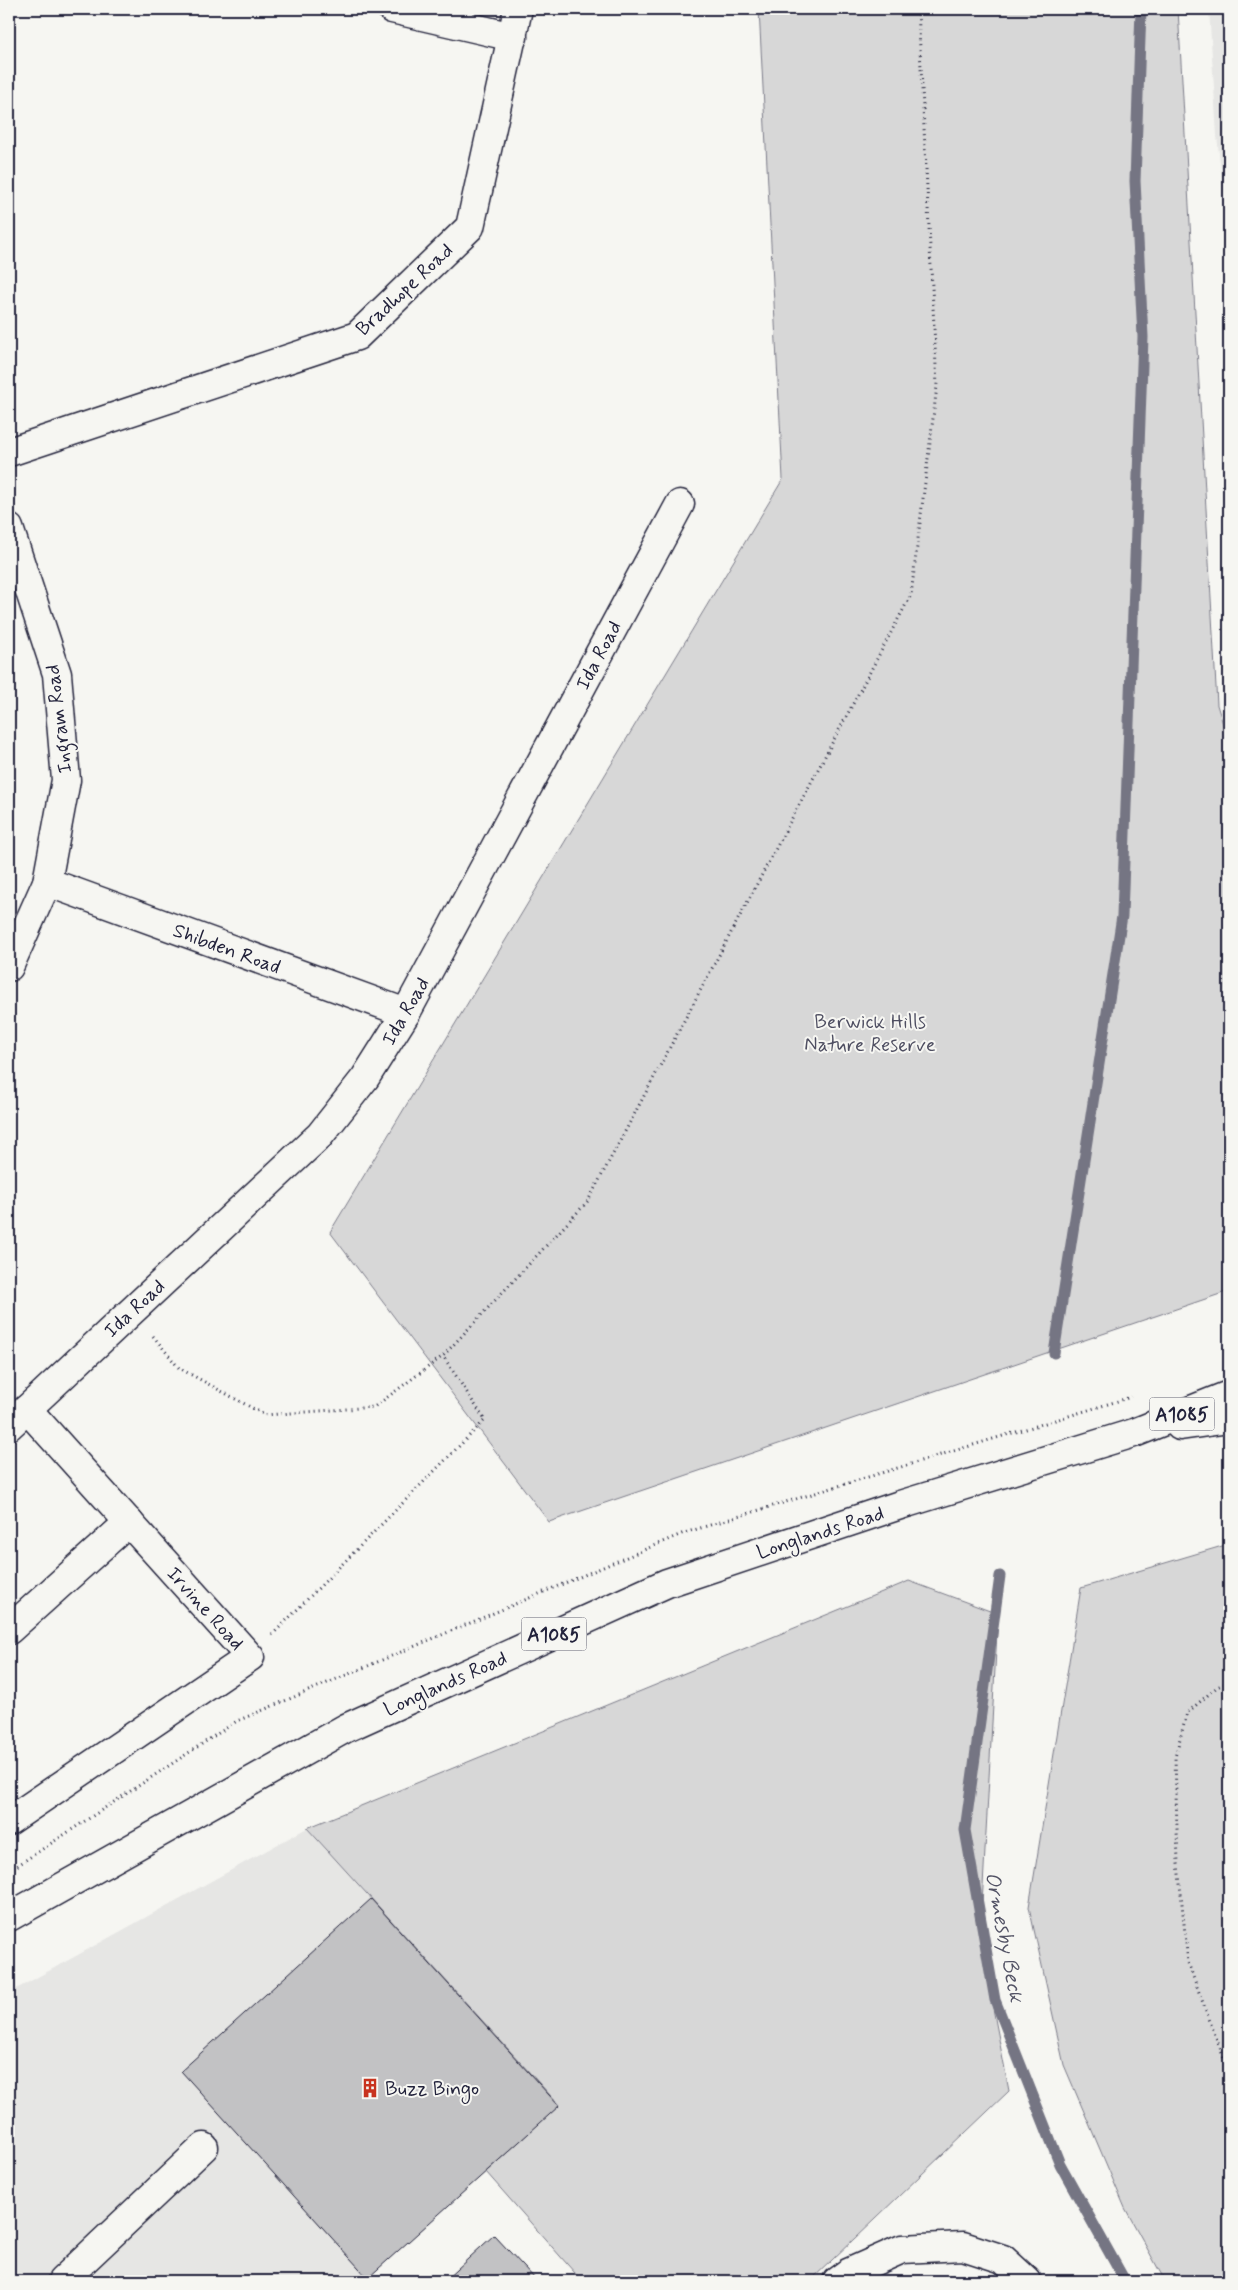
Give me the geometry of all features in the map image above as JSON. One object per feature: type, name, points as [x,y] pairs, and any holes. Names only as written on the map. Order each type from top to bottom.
[{"type":"street","points":[[392,9],[513,37]]},
{"type":"street","name":"Bradhope Road","points":[[9,452],[357,336],[470,227],[518,9]]},
{"type":"street","name":"Ida Road","points":[[18,1417],[320,1134],[365,1078],[406,1013],[680,504]]},
{"type":"street","name":"Ingram Road","points":[[9,528],[57,674],[66,780],[47,882],[9,967]]},
{"type":"street","name":"Shibden Road","points":[[47,882],[406,1013]]},
{"type":"street","name":"Longlands Road","points":[[9,1916],[346,1728],[667,1583],[900,1505],[1134,1433],[1229,1395]]},
{"type":"street","name":"Irvine Road","points":[[9,1821],[250,1657],[129,1522],[18,1417]]},
{"type":"street","name":"Longlands Road","points":[[1134,1433],[1229,1419]]},
{"type":"street","points":[[9,1630],[129,1522]]},
{"type":"street","points":[[62,2281],[204,2147]]},
{"type":"street","points":[[837,2281],[848,2273],[902,2249],[963,2246],[1003,2260],[1027,2281]]},
{"type":"path","points":[[132,1310],[179,1368],[264,1415],[374,1407],[443,1356],[588,1201],[911,595],[937,386],[918,9]]},
{"type":"path","points":[[250,1657],[485,1420],[443,1356]]},
{"type":"path","points":[[1229,1682],[1216,1687],[1186,1713],[1175,1757],[1178,1864],[1188,1963],[1229,2072]]},
{"type":"shaded area","points":[[1209,9],[1229,9],[1229,244],[1217,136]]},
{"type":"shaded area","points":[[307,1828],[559,2106],[365,2281],[9,2281],[9,1993]]},
{"type":"green space","name":"Berwick Hills Nature Reserve","points":[[759,9],[1178,9],[1217,705],[1229,743],[1229,1291],[549,1522],[330,1232],[783,479]]},
{"type":"green space","points":[[1229,1544],[1229,2281],[1165,2281],[1125,2208],[1064,2065],[1029,1907],[1081,1588]]},
{"type":"green space","points":[[909,1581],[998,1614],[980,1941],[1009,2091],[810,2281],[582,2281],[486,2172],[559,2105],[307,1828]]},
{"type":"building","name":"Buzz Bingo","points":[[371,1899],[559,2106],[368,2278],[181,2071]]},
{"type":"building","points":[[494,2235],[537,2281],[444,2281]]},
{"type":"waterway","points":[[1054,1353],[1122,916],[1143,337],[1135,181],[1141,9]]},
{"type":"waterway","name":"Ormesby Beck","points":[[1000,1576],[965,1830],[995,2000],[1060,2164],[1125,2281]]},
{"type":"railway","points":[[1228,9],[1229,25]]},
{"type":"place","name":"Buzz Bingo","points":[[370,2088]]}]
